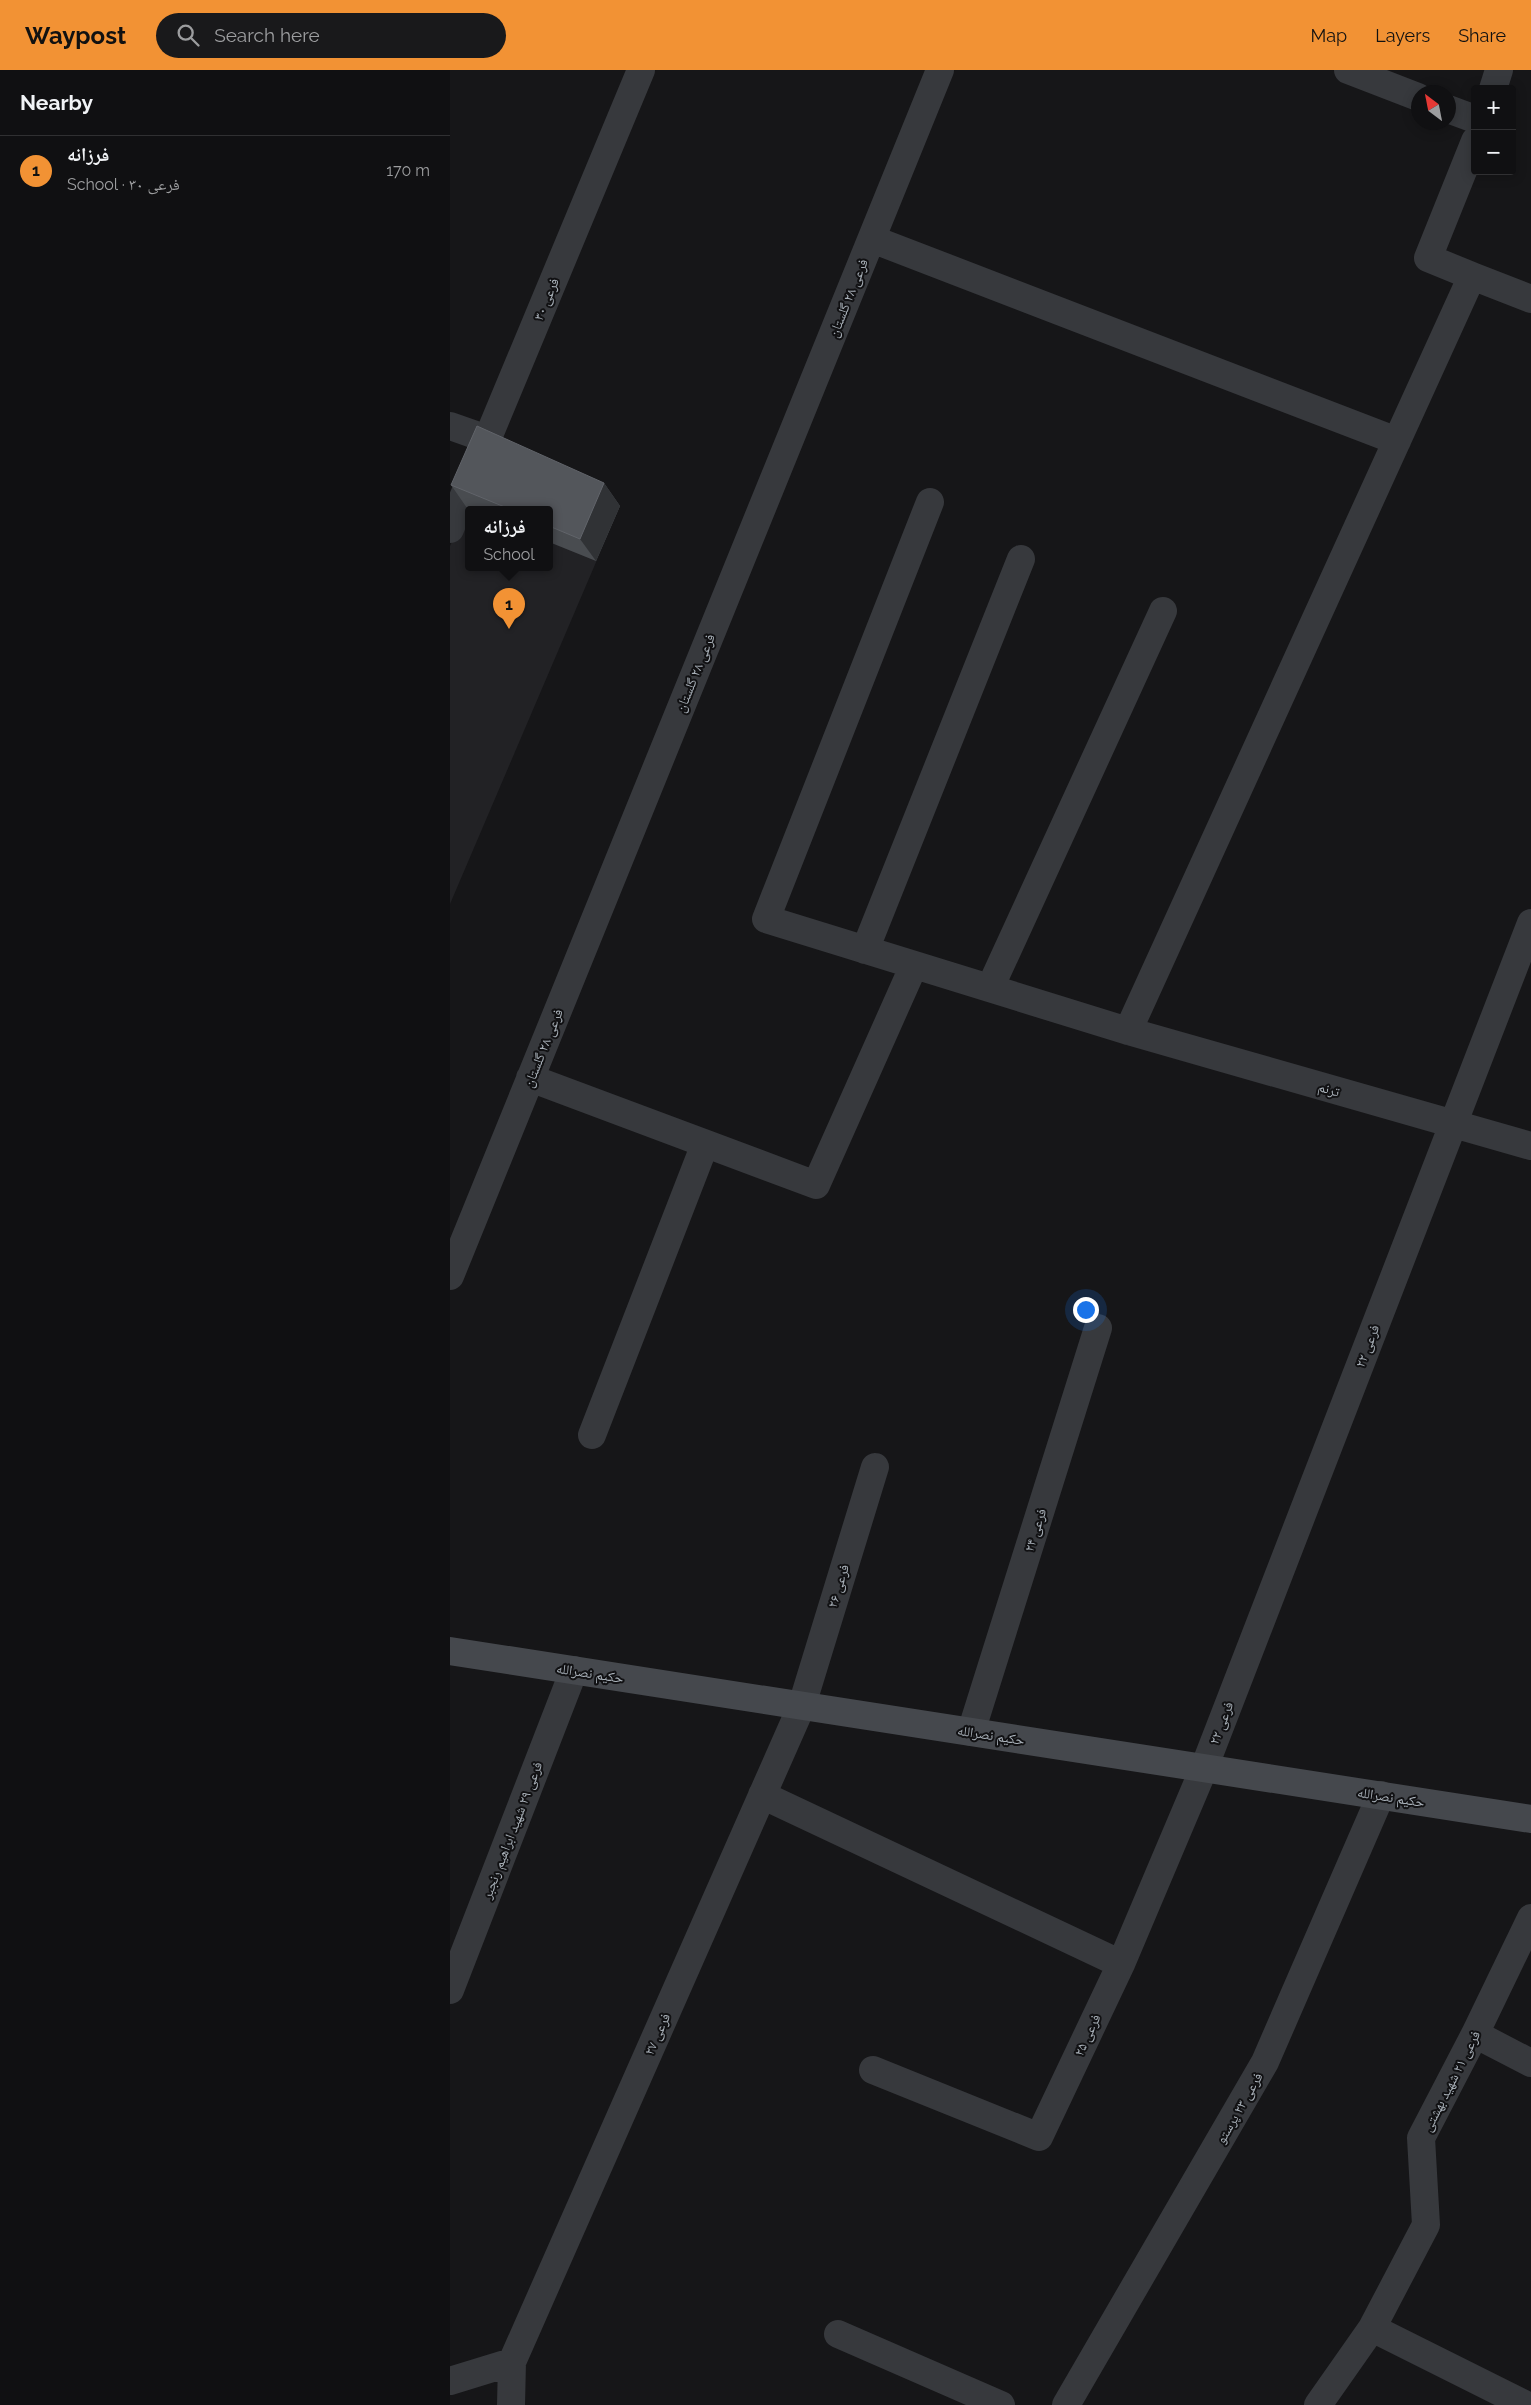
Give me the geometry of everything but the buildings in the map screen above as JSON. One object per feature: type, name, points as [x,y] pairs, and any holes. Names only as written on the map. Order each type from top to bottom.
[{"type":"main road","name":"حکیم نصرالله","points":[[450,1651],[1531,1819]]},
{"type":"street","name":"فرعی ۳۰","points":[[450,529],[641,70]]},
{"type":"street","name":"فرعی ۲۸ گلستان","points":[[450,1276],[940,70]]},
{"type":"street","points":[[1348,70],[1411,94]]},
{"type":"street","points":[[1494,85],[1500,70]]},
{"type":"street","points":[[1456,112],[1471,118]]},
{"type":"street","points":[[1471,151],[1428,258],[1531,299]]},
{"type":"street","points":[[872,239],[1397,441]]},
{"type":"street","points":[[1128,1031],[1472,276]]},
{"type":"street","points":[[450,426],[487,439]]},
{"type":"street","name":"ترنم","points":[[930,502],[766,919],[1128,1031],[1531,1146]]},
{"type":"street","points":[[865,950],[1021,559]]},
{"type":"street","points":[[990,988],[1163,611]]},
{"type":"street","name":"فرعی ۲۲","points":[[1204,1768],[1531,923]]},
{"type":"street","points":[[530,1078],[816,1185],[914,964]]},
{"type":"street","points":[[592,1435],[705,1144]]},
{"type":"street","name":"فرعی ۲۴","points":[[971,1732],[1098,1328]]},
{"type":"street","name":"فرعی ۲۶","points":[[802,1705],[875,1467]]},
{"type":"street","name":"فرعی ۲۹ شهید ابراهیم رنجبر","points":[[450,1990],[574,1670]]},
{"type":"street","name":"فرعی ۲۷","points":[[512,2362],[802,1705]]},
{"type":"street","name":"فرعی ۲۵","points":[[873,2070],[1038,2137],[1121,1964],[1204,1768]]},
{"type":"street","points":[[762,1795],[1121,1964]]},
{"type":"street","name":"فرعی ۲۳ پرستو","points":[[1066,2405],[1265,2062],[1381,1795]]},
{"type":"street","name":"فرعی ۲۱ شهید بهشتی","points":[[1318,2405],[1372,2328],[1426,2225],[1421,2138],[1475,2034],[1531,1918]]},
{"type":"street","points":[[1475,2034],[1531,2062]]},
{"type":"street","points":[[1372,2328],[1526,2405]]},
{"type":"street","points":[[838,2334],[1001,2405]]},
{"type":"street","points":[[450,2381],[512,2362],[511,2405]]},
{"type":"shaded area","points":[[493,448],[620,506],[450,904],[450,546],[465,512],[465,571],[553,571],[553,506],[468,506]]},
{"type":"place","name":"فرزانه","points":[[509,629]]}]
